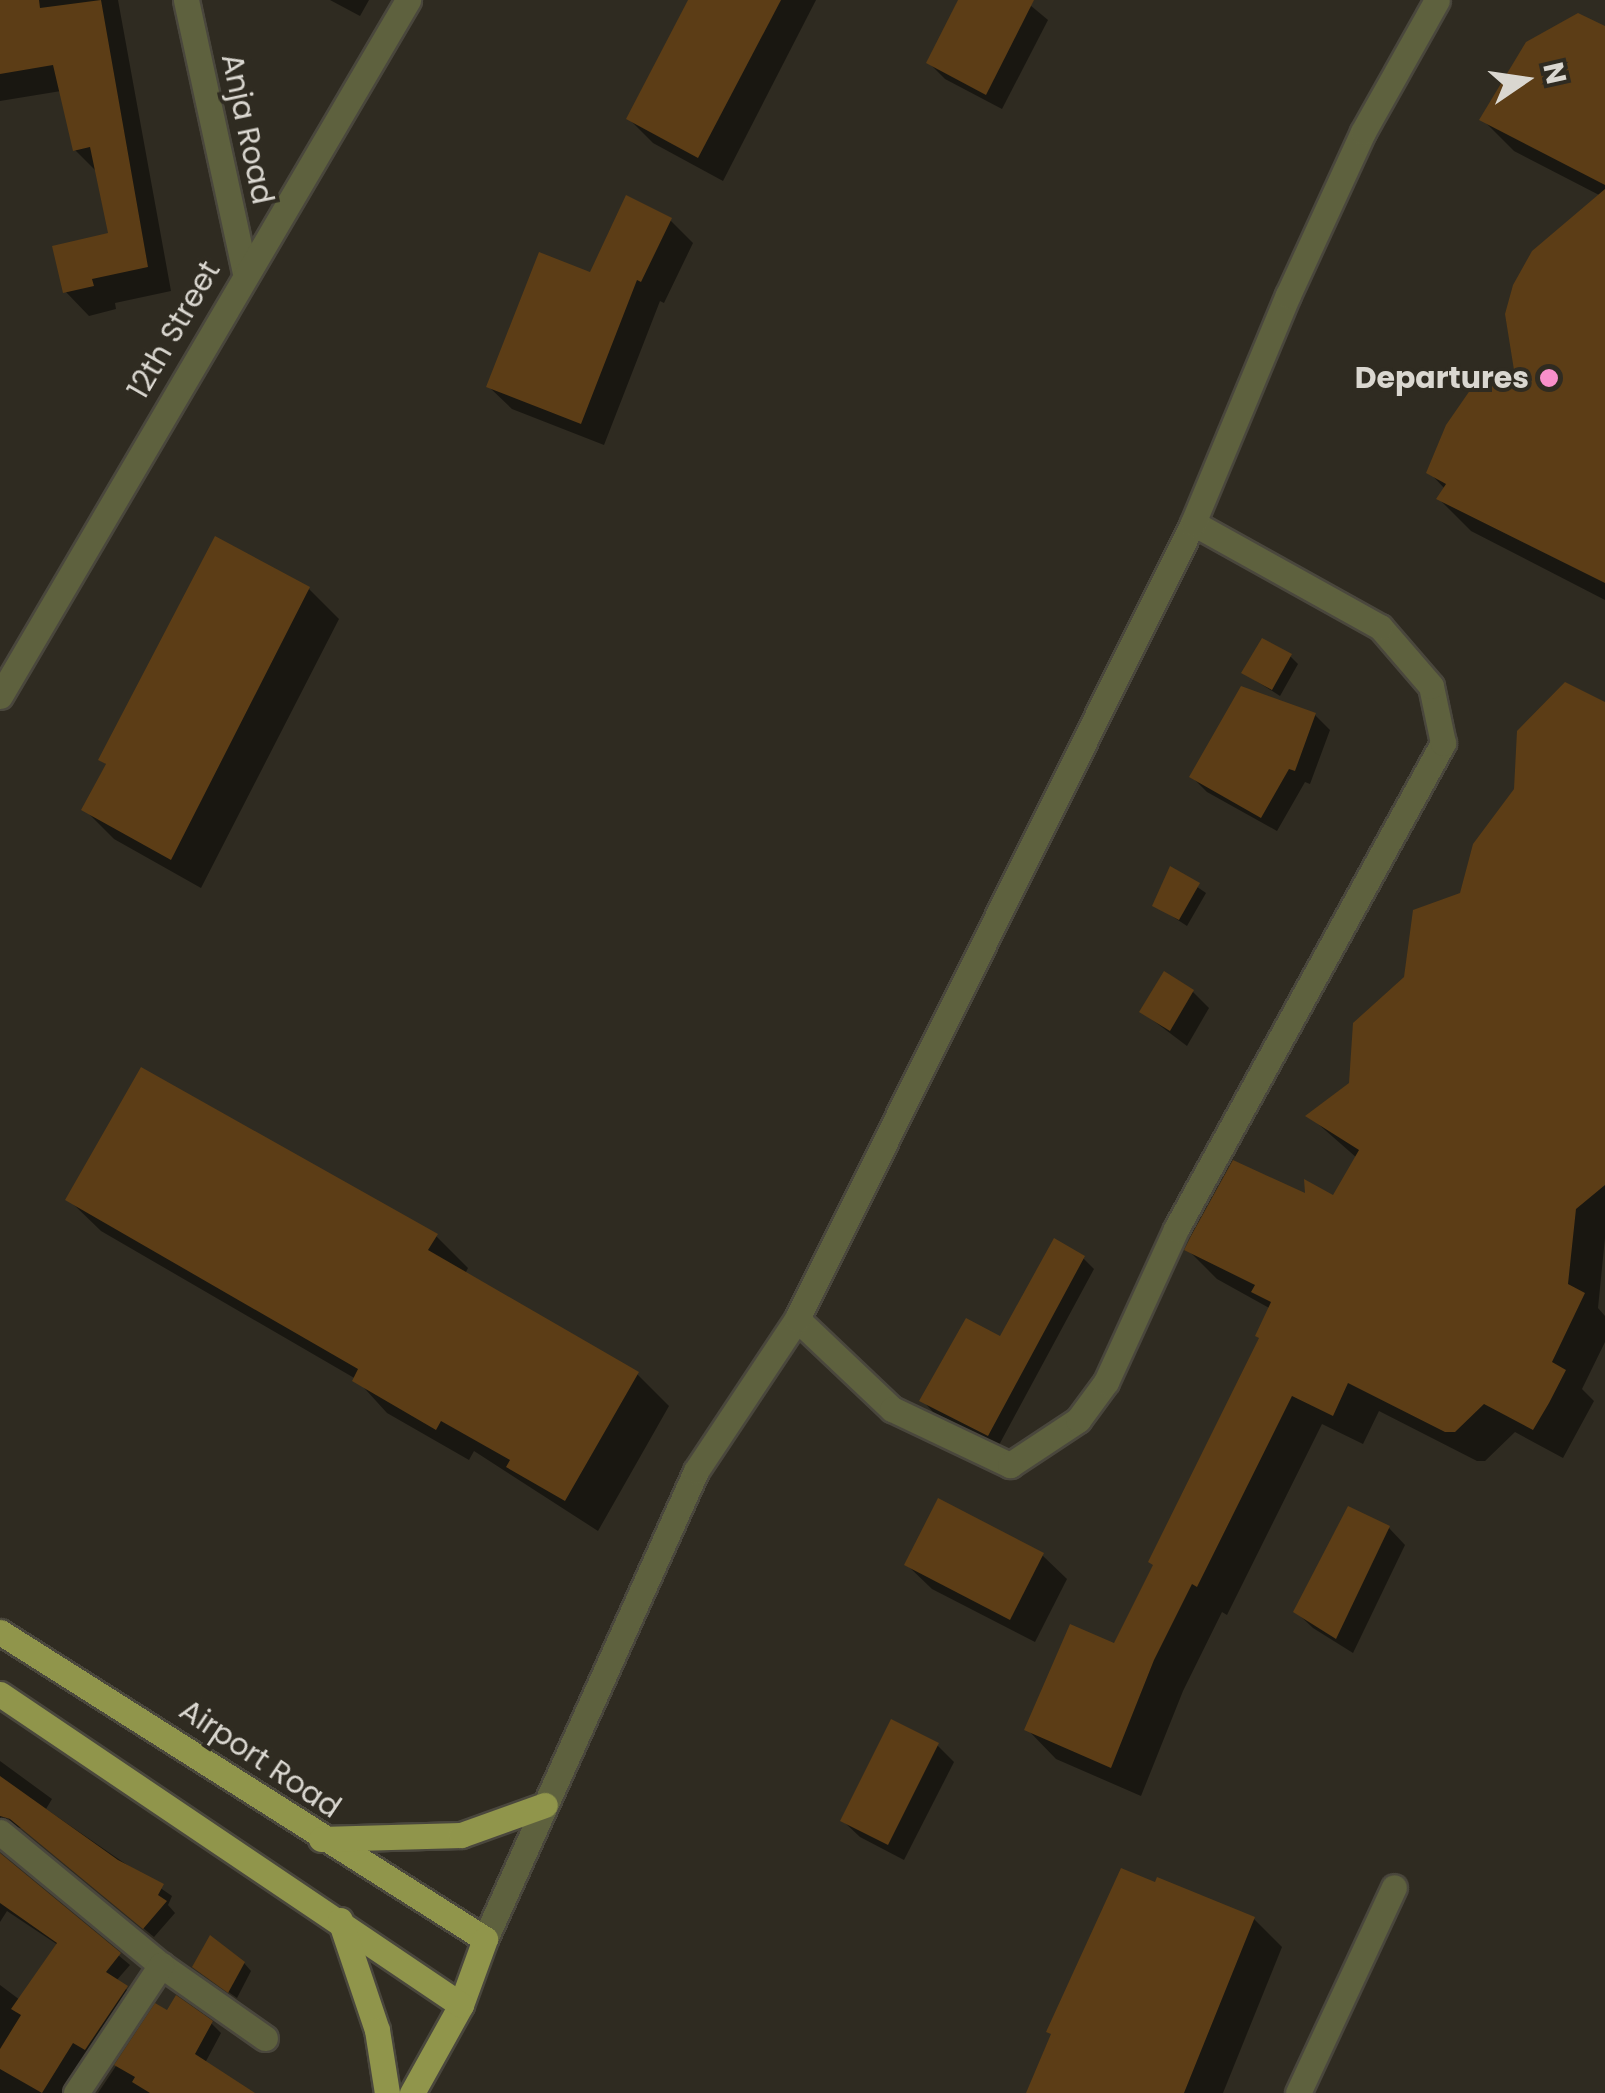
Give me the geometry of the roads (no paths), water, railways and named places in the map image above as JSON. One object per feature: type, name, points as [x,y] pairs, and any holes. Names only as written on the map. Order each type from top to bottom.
[{"type":"main road","name":"Airport Road","points":[[0,1632],[199,1756],[320,1839],[485,1939]]},
{"type":"main road","points":[[0,1694],[461,2004]]},
{"type":"main road","points":[[320,1839],[461,1835],[546,1806]]},
{"type":"main road","points":[[340,1920],[377,2030],[387,2093]]},
{"type":"main road","points":[[412,2093],[461,2004],[485,1939]]},
{"type":"street","name":"Anja Road","points":[[186,0],[245,272]]},
{"type":"street","name":"12th Street","points":[[0,696],[245,272],[408,0]]},
{"type":"street","points":[[485,1939],[696,1471],[798,1319],[1192,523],[1288,295],[1363,132],[1437,0]]},
{"type":"street","points":[[798,1319],[892,1409],[1010,1464],[1078,1420],[1106,1382],[1176,1229],[1443,744],[1431,686],[1380,627],[1192,523]]},
{"type":"street","points":[[0,1832],[161,1965],[264,2038]]},
{"type":"street","points":[[1298,2093],[1394,1886]]},
{"type":"street","points":[[76,2093],[161,1965]]},
{"type":"place","name":"Departures","points":[[1549,378]]}]
